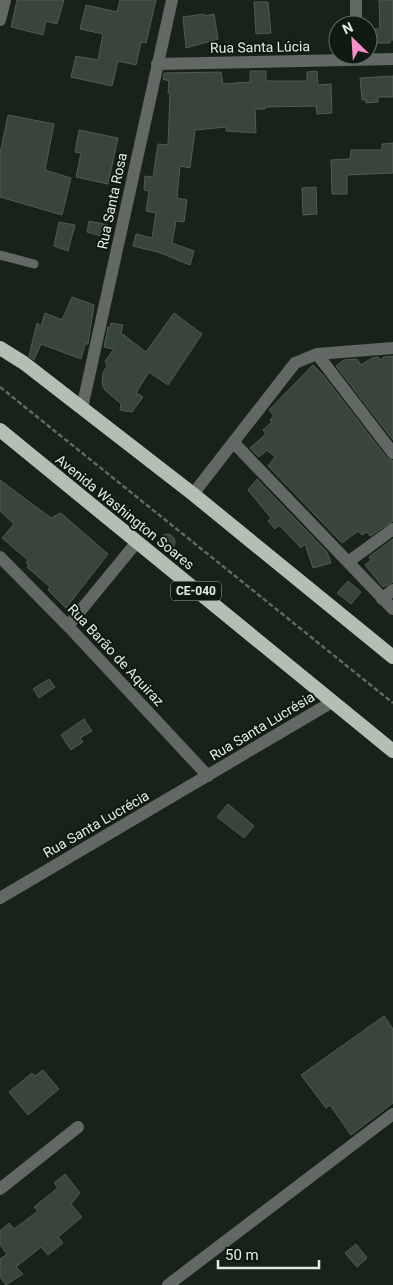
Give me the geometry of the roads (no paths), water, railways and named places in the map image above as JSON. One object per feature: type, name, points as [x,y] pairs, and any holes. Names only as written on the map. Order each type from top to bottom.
[{"type":"highway","points":[[0,348],[24,363],[193,494],[393,657]]},
{"type":"highway","name":"Avenida Washington Soares","points":[[0,430],[393,751]]},
{"type":"street","points":[[0,20],[5,0]]},
{"type":"street","name":"Rua Santa Rosa","points":[[82,408],[172,0]]},
{"type":"street","points":[[356,0],[356,15]]},
{"type":"street","name":"Rua Santa Lúcia","points":[[157,64],[328,59]]},
{"type":"street","name":"Rua Santa Lúcia","points":[[378,59],[393,60]]},
{"type":"street","points":[[193,494],[289,369],[304,358],[317,354],[393,348]]},
{"type":"street","points":[[317,354],[393,453]]},
{"type":"street","points":[[234,443],[393,609]]},
{"type":"street","points":[[348,562],[393,529]]},
{"type":"street","points":[[68,626],[136,542]]},
{"type":"street","name":"Rua Barão de Aquiraz","points":[[2,563],[68,626],[208,776]]},
{"type":"street","points":[[382,598],[393,590]]},
{"type":"street","name":"Rua Santa Lucrésia","points":[[208,776],[332,702]]},
{"type":"street","name":"Rua Santa Lucrécia","points":[[0,898],[208,776]]},
{"type":"street","points":[[168,1285],[393,1114]]},
{"type":"street","points":[[0,1189],[78,1127]]},
{"type":"lane","points":[[0,255],[34,264]]}]
